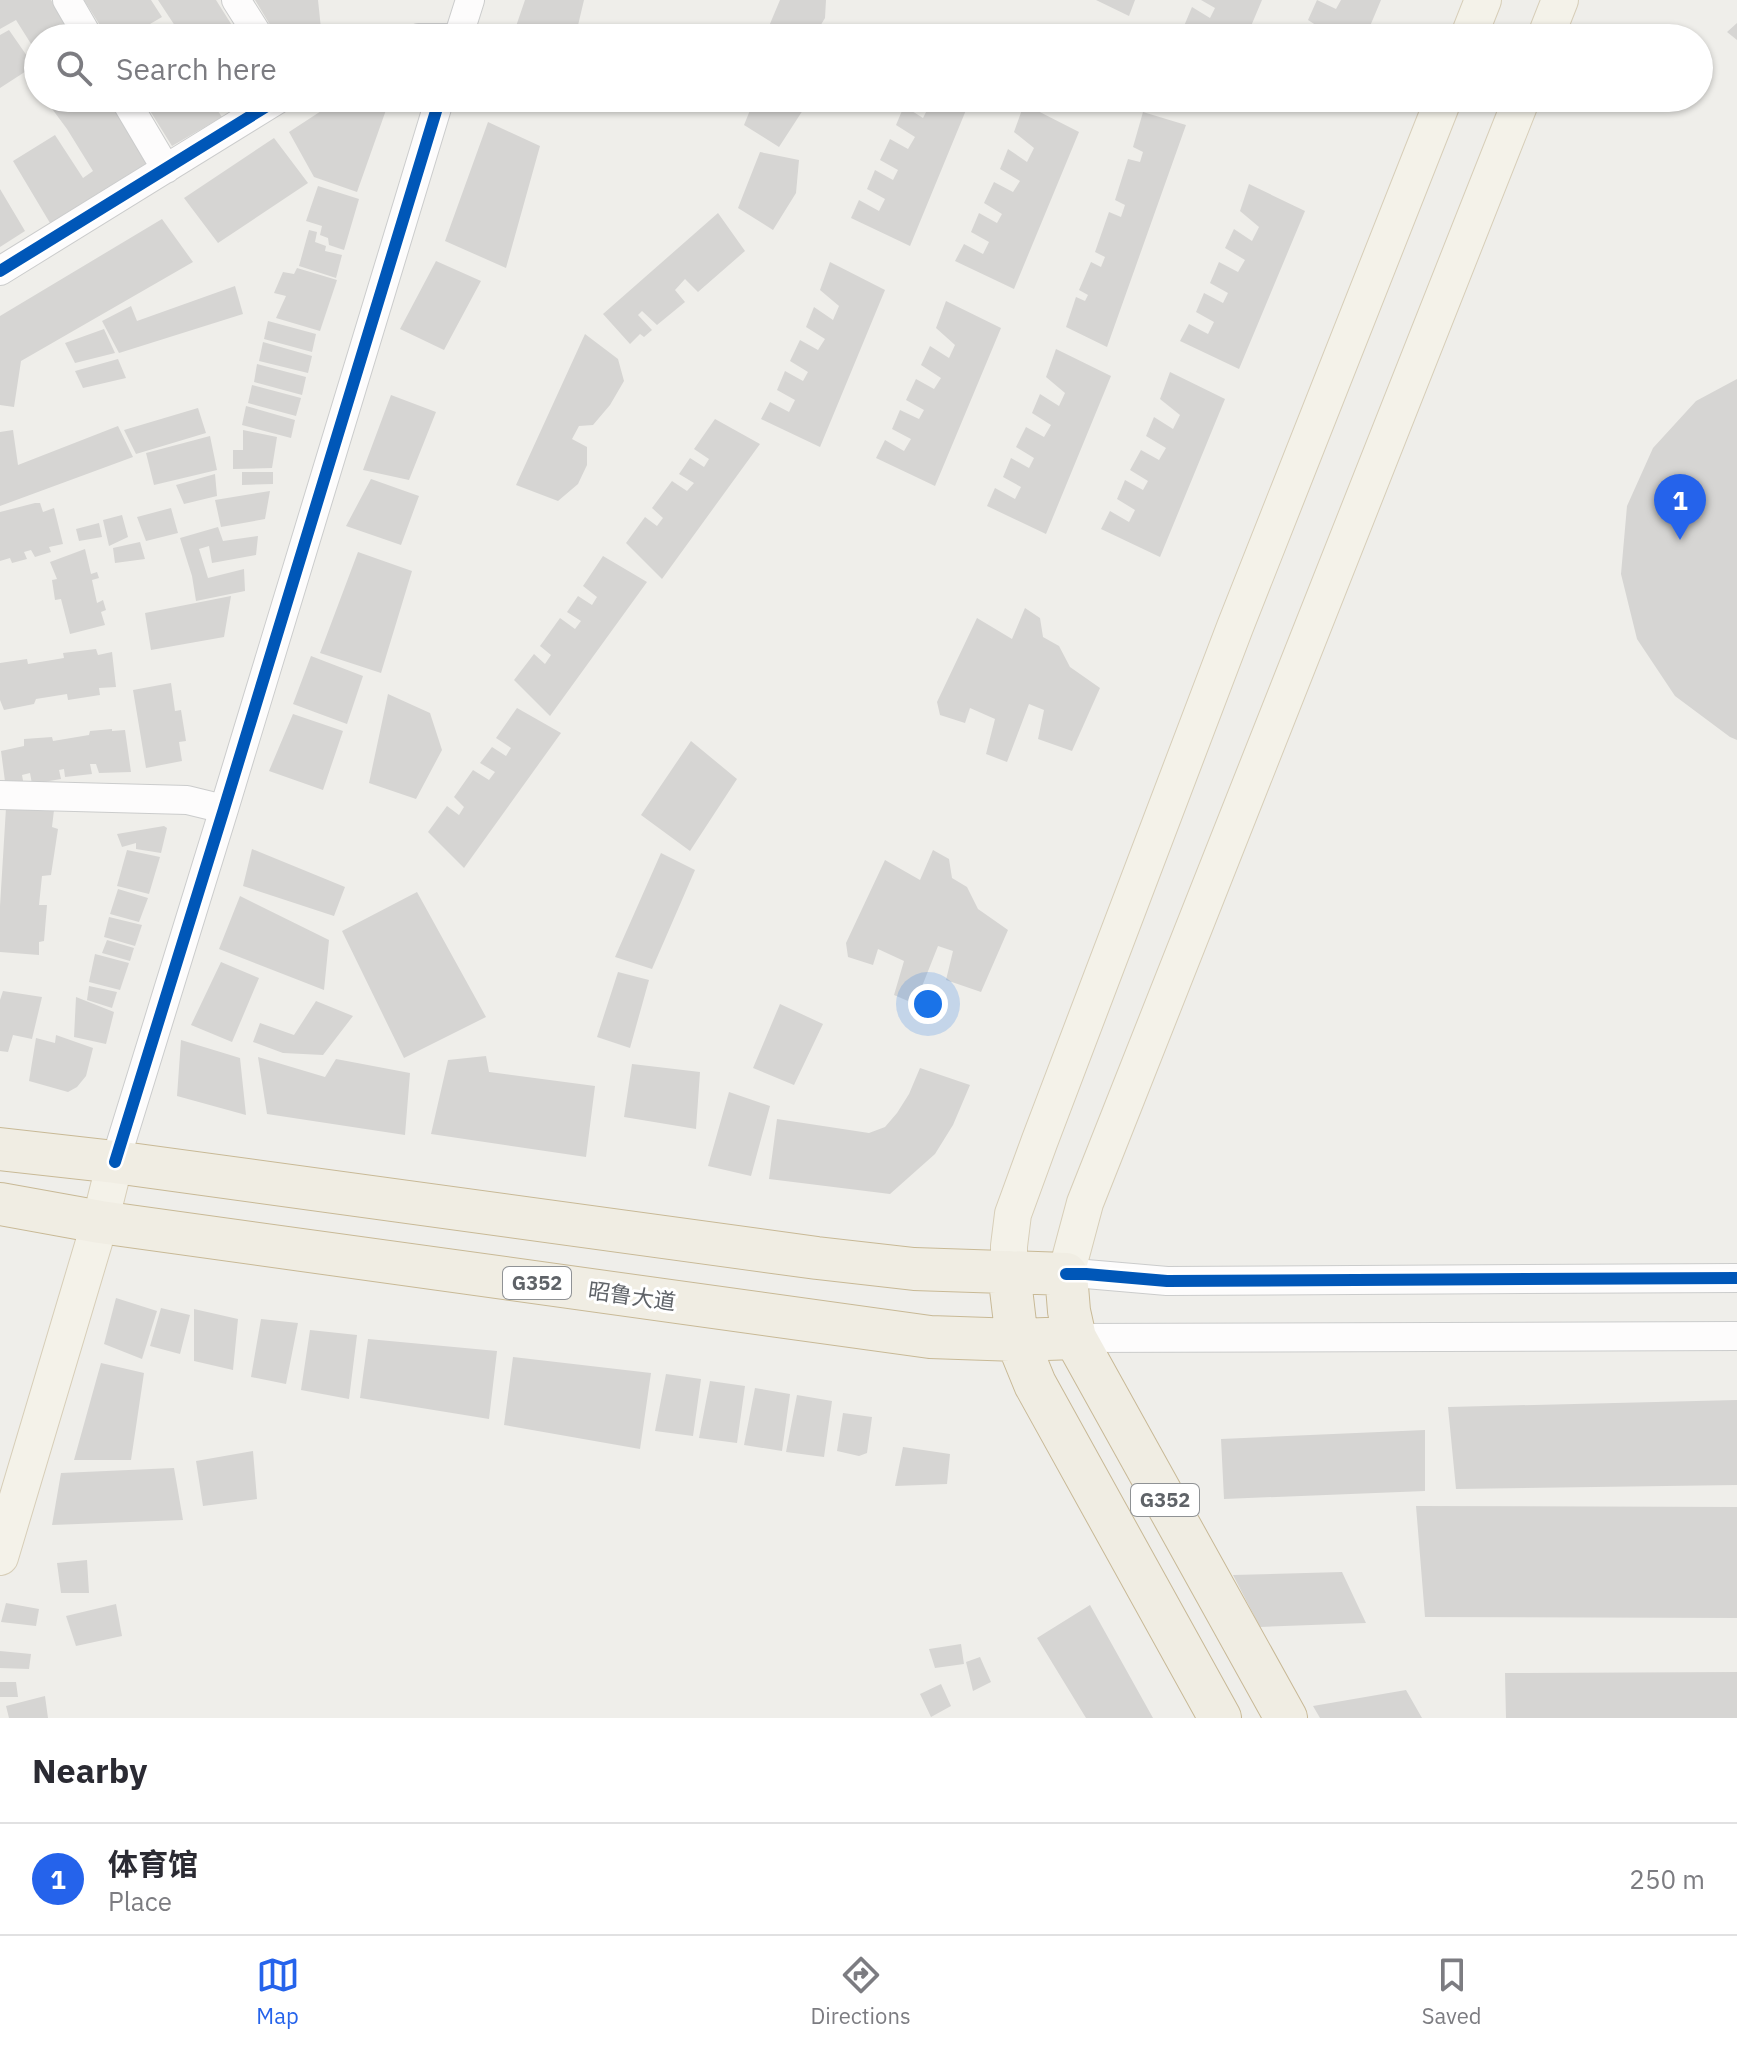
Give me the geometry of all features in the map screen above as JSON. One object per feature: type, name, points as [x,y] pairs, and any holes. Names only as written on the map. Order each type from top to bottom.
[{"type":"highway","points":[[0,1149],[817,1258],[914,1269],[1066,1274]]},
{"type":"highway","name":"昭鲁大道","points":[[0,1204],[100,1222],[840,1326],[930,1337],[1075,1338]]},
{"type":"highway","name":"G352","points":[[1009,1272],[1017,1340],[1035,1384],[1220,1718]]},
{"type":"highway","name":"G352","points":[[1066,1274],[1075,1338],[1286,1718]]},
{"type":"main road","points":[[1474,24],[1483,0]]},
{"type":"main road","points":[[1551,24],[1560,0]]},
{"type":"main road","points":[[1009,1272],[1013,1214],[1040,1140],[1235,627],[1438,112]]},
{"type":"main road","points":[[1066,1274],[1085,1203],[1516,112]]},
{"type":"main road","points":[[0,1557],[115,1162]]},
{"type":"street","points":[[67,0],[81,24]]},
{"type":"street","points":[[236,0],[251,24]]},
{"type":"street","points":[[462,24],[470,0]]},
{"type":"street","points":[[132,112],[166,169]]},
{"type":"street","points":[[0,271],[258,112]]},
{"type":"street","points":[[115,1162],[436,112]]},
{"type":"street","points":[[0,795],[187,800],[224,809]]},
{"type":"street","points":[[1066,1274],[1167,1281],[1737,1278]]},
{"type":"street","points":[[1075,1338],[1737,1336]]},
{"type":"building","points":[[0,0],[51,0],[65,24],[24,24],[24,33],[16,20],[0,29]]},
{"type":"building","points":[[84,0],[151,0],[162,17],[150,24],[99,24]]},
{"type":"building","points":[[158,0],[216,0],[231,24],[174,24]]},
{"type":"building","points":[[255,0],[318,0],[321,24],[270,24]]},
{"type":"building","points":[[525,0],[584,0],[578,24],[517,24]]},
{"type":"building","points":[[780,0],[826,0],[825,18],[821,24],[770,24]]},
{"type":"building","points":[[1096,0],[1135,0],[1129,16]]},
{"type":"building","points":[[1201,0],[1262,0],[1252,24],[1185,24],[1192,7],[1210,18],[1215,8]]},
{"type":"building","points":[[1317,0],[1336,9],[1341,0],[1381,0],[1371,24],[1314,24],[1308,20]]},
{"type":"building","points":[[1737,23],[1737,40],[1727,32]]},
{"type":"building","points":[[9,30],[24,52],[24,72],[0,88],[0,35]]},
{"type":"building","points":[[54,112],[117,112],[147,163],[50,223],[13,161],[55,135],[83,178],[93,171]]},
{"type":"building","points":[[151,112],[219,112],[222,117],[172,146]]},
{"type":"building","points":[[320,112],[385,112],[357,192],[314,177],[289,132]]},
{"type":"building","points":[[749,112],[802,112],[779,147],[744,125]]},
{"type":"building","points":[[901,112],[914,112],[923,118],[926,112],[965,112],[910,246],[851,218],[859,200],[879,211],[885,199],[867,189],[875,170],[893,180],[898,170],[880,160],[890,139],[908,149],[915,137],[896,125]]},
{"type":"building","points":[[1021,112],[1040,112],[1079,132],[1014,289],[955,261],[964,244],[983,254],[989,242],[971,232],[979,213],[997,223],[1002,214],[984,203],[994,182],[1013,192],[1020,181],[1000,169],[1008,149],[1027,162],[1034,148],[1014,132]]},
{"type":"building","points":[[1143,112],[1186,125],[1107,347],[1066,327],[1076,297],[1085,301],[1088,295],[1079,290],[1091,262],[1101,267],[1105,257],[1095,252],[1109,212],[1121,217],[1125,205],[1115,200],[1128,159],[1140,162],[1143,152],[1133,147]]},
{"type":"building","points":[[488,122],[540,146],[506,268],[445,241]]},
{"type":"building","points":[[274,138],[308,183],[218,243],[184,198]]},
{"type":"building","points":[[760,152],[799,160],[796,193],[773,230],[738,208]]},
{"type":"building","points":[[1249,184],[1305,211],[1239,369],[1180,341],[1189,324],[1208,334],[1214,322],[1196,312],[1204,293],[1223,303],[1228,293],[1210,283],[1219,262],[1238,272],[1245,260],[1225,248],[1234,229],[1252,241],[1259,227],[1240,211]]},
{"type":"building","points":[[318,186],[359,199],[344,250],[329,245],[328,238],[320,235],[322,226],[306,221]]},
{"type":"building","points":[[0,189],[25,231],[0,247]]},
{"type":"building","points":[[718,213],[745,251],[698,292],[685,279],[675,290],[685,302],[657,325],[642,311],[638,315],[652,330],[644,337],[640,334],[630,344],[603,314]]},
{"type":"building","points":[[162,219],[193,262],[21,361],[14,407],[0,405],[0,316]]},
{"type":"building","points":[[309,230],[317,232],[315,242],[326,246],[325,251],[342,255],[336,278],[299,266]]},
{"type":"building","points":[[436,261],[481,281],[444,350],[400,329]]},
{"type":"building","points":[[830,262],[885,290],[820,447],[761,419],[770,402],[789,412],[795,400],[777,390],[785,371],[803,381],[808,372],[790,361],[800,340],[818,350],[825,339],[806,327],[814,307],[833,320],[839,306],[820,290]]},
{"type":"building","points":[[297,268],[337,280],[320,331],[276,318],[286,296],[274,293],[283,272],[294,274]]},
{"type":"building","points":[[235,286],[243,314],[119,353],[102,321],[131,306],[137,321]]},
{"type":"building","points":[[946,301],[1001,328],[935,486],[876,458],[885,440],[904,451],[911,439],[892,429],[900,410],[919,419],[924,410],[906,400],[916,379],[934,389],[941,378],[921,365],[930,346],[949,358],[955,345],[936,328]]},
{"type":"building","points":[[268,321],[316,334],[312,352],[264,339]]},
{"type":"building","points":[[104,329],[115,353],[75,363],[65,343]]},
{"type":"building","points":[[585,334],[618,359],[624,381],[593,425],[579,426],[572,439],[587,447],[587,465],[578,484],[558,501],[516,485]]},
{"type":"building","points":[[263,342],[312,356],[308,373],[259,361]]},
{"type":"building","points":[[1056,349],[1111,376],[1046,534],[987,506],[995,488],[1015,499],[1021,487],[1003,477],[1011,458],[1029,468],[1034,458],[1016,447],[1026,427],[1044,437],[1051,425],[1032,413],[1040,394],[1059,406],[1065,393],[1046,377]]},
{"type":"building","points":[[118,359],[126,378],[83,388],[75,371]]},
{"type":"building","points":[[257,364],[306,377],[302,395],[254,382]]},
{"type":"building","points":[[1170,372],[1225,399],[1160,557],[1101,529],[1110,511],[1129,522],[1135,510],[1117,499],[1125,480],[1143,490],[1148,481],[1130,470],[1141,450],[1159,460],[1166,448],[1146,436],[1154,417],[1173,429],[1180,415],[1160,399]]},
{"type":"building","points":[[1737,379],[1737,740],[1675,696],[1637,639],[1621,574],[1627,506],[1653,448],[1696,401]]},
{"type":"building","points":[[252,385],[301,398],[296,416],[248,403]]},
{"type":"building","points":[[391,395],[436,412],[409,480],[363,470]]},
{"type":"building","points":[[246,406],[295,420],[291,438],[242,425]]},
{"type":"building","points":[[198,408],[206,433],[136,454],[124,430]]},
{"type":"building","points":[[715,419],[760,444],[662,579],[626,543],[645,517],[657,526],[663,518],[652,508],[672,481],[687,491],[694,483],[679,474],[690,458],[704,467],[709,459],[694,449]]},
{"type":"building","points":[[118,426],[133,457],[0,506],[0,432],[13,430],[18,465]]},
{"type":"building","points":[[243,430],[277,437],[272,468],[233,469],[233,450],[243,450]]},
{"type":"building","points":[[210,436],[217,470],[154,485],[146,453]]},
{"type":"building","points":[[242,472],[273,472],[273,484],[242,485]]},
{"type":"building","points":[[215,474],[217,496],[184,504],[176,485]]},
{"type":"building","points":[[371,479],[419,496],[401,545],[346,526]]},
{"type":"building","points":[[270,491],[265,519],[221,527],[215,500]]},
{"type":"building","points":[[40,503],[43,512],[54,508],[63,544],[49,547],[51,552],[35,557],[31,550],[24,552],[27,559],[12,563],[10,558],[0,561],[0,512]]},
{"type":"building","points":[[171,508],[178,533],[146,541],[137,517]]},
{"type":"building","points":[[122,515],[128,537],[109,546],[103,520]]},
{"type":"building","points":[[99,523],[102,537],[79,541],[76,529]]},
{"type":"building","points":[[218,527],[223,541],[258,536],[256,555],[212,563],[209,546],[199,549],[208,578],[244,569],[245,591],[196,601],[180,538]]},
{"type":"building","points":[[140,542],[145,559],[115,563],[113,548]]},
{"type":"building","points":[[85,549],[91,574],[97,572],[99,578],[92,580],[97,603],[103,600],[106,610],[101,612],[105,625],[70,634],[61,599],[55,600],[52,580],[57,579],[50,562]]},
{"type":"building","points":[[358,552],[412,571],[381,673],[320,653]]},
{"type":"building","points":[[603,556],[647,582],[550,716],[514,680],[534,654],[545,664],[551,655],[540,646],[560,618],[575,629],[581,621],[567,612],[578,596],[592,605],[597,597],[583,586]]},
{"type":"building","points":[[231,596],[224,637],[151,650],[145,613]]},
{"type":"building","points":[[1025,608],[1040,618],[1043,637],[1059,646],[1070,667],[1100,688],[1072,751],[1038,739],[1044,710],[1029,704],[1007,762],[986,754],[995,719],[970,708],[965,723],[940,715],[937,702],[977,618],[1012,639]]},
{"type":"building","points":[[96,649],[98,655],[112,652],[116,687],[99,688],[100,695],[68,700],[67,694],[36,699],[34,704],[4,710],[0,700],[0,663],[27,659],[28,664],[64,658],[63,653]]},
{"type":"building","points":[[311,656],[363,676],[347,724],[293,704]]},
{"type":"building","points":[[171,683],[175,711],[181,710],[186,741],[179,742],[182,761],[146,768],[133,690]]},
{"type":"building","points":[[388,694],[430,713],[442,750],[416,799],[369,783]]},
{"type":"building","points":[[517,708],[561,733],[464,868],[428,832],[447,806],[459,815],[464,807],[454,797],[473,770],[489,780],[495,772],[480,763],[492,747],[506,756],[511,748],[496,738]]},
{"type":"building","points":[[293,714],[343,731],[323,790],[269,771]]},
{"type":"building","points":[[125,730],[131,772],[99,773],[96,764],[90,764],[92,774],[65,777],[64,769],[59,770],[61,779],[32,784],[30,773],[22,775],[24,786],[6,789],[1,751],[24,746],[24,739],[52,737],[53,741],[89,735],[90,731]]},
{"type":"building","points":[[691,741],[737,779],[690,851],[641,815]]},
{"type":"building","points":[[6,808],[54,810],[52,827],[58,829],[51,875],[42,876],[39,905],[47,905],[44,941],[39,942],[39,955],[0,952]]},
{"type":"building","points":[[167,828],[161,853],[136,849],[136,843],[122,847],[117,834]]},
{"type":"building","points":[[252,849],[345,887],[334,916],[243,886]]},
{"type":"building","points":[[127,850],[160,857],[149,894],[117,886]]},
{"type":"building","points":[[933,850],[949,859],[952,878],[967,887],[978,909],[1008,930],[981,992],[946,980],[953,951],[938,946],[915,1004],[894,995],[904,961],[878,949],[873,965],[848,957],[846,943],[885,860],[920,880]]},
{"type":"building","points":[[661,853],[695,870],[652,969],[615,957]]},
{"type":"building","points":[[118,889],[148,898],[139,922],[110,914]]},
{"type":"building","points":[[417,892],[486,1017],[404,1058],[342,931]]},
{"type":"building","points":[[240,896],[329,940],[324,990],[219,949]]},
{"type":"building","points":[[109,917],[142,925],[135,946],[104,937]]},
{"type":"building","points":[[107,940],[134,948],[130,961],[102,953]]},
{"type":"building","points":[[95,954],[129,963],[120,990],[89,982]]},
{"type":"building","points":[[221,962],[259,978],[232,1042],[191,1025]]},
{"type":"building","points":[[618,972],[649,980],[630,1048],[597,1037]]},
{"type":"building","points":[[89,986],[117,992],[112,1008],[87,1000]]},
{"type":"building","points":[[3,991],[42,997],[32,1039],[13,1035],[8,1052],[0,1051],[0,1000]]},
{"type":"building","points":[[76,997],[114,1012],[106,1044],[74,1037]]},
{"type":"building","points":[[316,1001],[353,1016],[323,1055],[283,1053],[253,1042],[260,1023],[294,1035]]},
{"type":"building","points":[[780,1004],[823,1024],[794,1085],[753,1068]]},
{"type":"building","points":[[56,1035],[93,1048],[86,1076],[68,1092],[29,1081],[36,1038],[55,1043]]},
{"type":"building","points":[[181,1040],[240,1058],[246,1115],[177,1096]]},
{"type":"building","points":[[486,1056],[489,1072],[595,1086],[586,1157],[431,1134],[448,1060]]},
{"type":"building","points":[[258,1057],[325,1077],[336,1059],[410,1073],[405,1135],[267,1114]]},
{"type":"building","points":[[632,1064],[700,1072],[696,1129],[624,1117]]},
{"type":"building","points":[[920,1068],[970,1085],[953,1125],[935,1154],[890,1194],[769,1179],[777,1119],[869,1133],[885,1127],[897,1113]]},
{"type":"building","points":[[729,1092],[770,1106],[751,1176],[708,1166]]},
{"type":"building","points":[[116,1298],[157,1311],[142,1359],[104,1344]]},
{"type":"building","points":[[161,1308],[190,1315],[180,1354],[150,1346]]},
{"type":"building","points":[[194,1309],[238,1319],[233,1370],[194,1361]]},
{"type":"building","points":[[261,1319],[298,1323],[286,1384],[251,1377]]},
{"type":"building","points":[[310,1330],[357,1335],[349,1399],[301,1390]]},
{"type":"building","points":[[368,1339],[497,1351],[489,1419],[360,1398]]},
{"type":"building","points":[[513,1357],[651,1373],[640,1449],[504,1425]]},
{"type":"building","points":[[101,1363],[144,1373],[131,1460],[74,1460]]},
{"type":"building","points":[[666,1374],[701,1379],[693,1436],[655,1431]]},
{"type":"building","points":[[710,1381],[745,1386],[737,1443],[699,1438]]},
{"type":"building","points":[[755,1388],[790,1394],[782,1451],[744,1445]]},
{"type":"building","points":[[797,1395],[832,1401],[824,1457],[786,1452]]},
{"type":"building","points":[[1737,1400],[1737,1485],[1456,1489],[1448,1407]]},
{"type":"building","points":[[843,1413],[872,1417],[867,1453],[859,1456],[837,1451]]},
{"type":"building","points":[[1425,1430],[1425,1491],[1224,1499],[1221,1439]]},
{"type":"building","points":[[903,1447],[950,1454],[947,1484],[895,1486]]},
{"type":"building","points":[[253,1451],[257,1499],[203,1506],[196,1461]]},
{"type":"building","points":[[174,1468],[183,1520],[52,1525],[61,1473]]},
{"type":"building","points":[[1416,1506],[1737,1507],[1737,1618],[1425,1617]]},
{"type":"building","points":[[87,1560],[89,1593],[61,1593],[57,1563]]},
{"type":"building","points":[[1342,1572],[1366,1623],[1260,1627],[1233,1575]]},
{"type":"building","points":[[6,1603],[39,1609],[36,1626],[1,1622]]},
{"type":"building","points":[[116,1604],[122,1636],[76,1646],[66,1616]]},
{"type":"building","points":[[1090,1605],[1153,1718],[1086,1718],[1037,1638]]},
{"type":"building","points":[[961,1644],[964,1664],[935,1668],[929,1649]]},
{"type":"building","points":[[0,1651],[31,1654],[29,1669],[0,1668]]},
{"type":"building","points":[[980,1657],[991,1682],[973,1691],[966,1662]]},
{"type":"building","points":[[1737,1672],[1737,1718],[1506,1718],[1505,1673]]},
{"type":"building","points":[[0,1682],[16,1682],[18,1697],[0,1697]]},
{"type":"building","points":[[941,1684],[951,1706],[931,1717],[920,1694]]},
{"type":"building","points":[[1406,1690],[1422,1718],[1320,1718],[1313,1706]]},
{"type":"building","points":[[45,1696],[48,1718],[9,1718],[6,1706]]},
{"type":"cycle path","points":[[0,271],[257,112]]},
{"type":"cycle path","points":[[115,1162],[436,112]]},
{"type":"cycle path","points":[[1066,1274],[1167,1281],[1737,1278]]},
{"type":"place","name":"体育馆","points":[[1680,540]]}]
